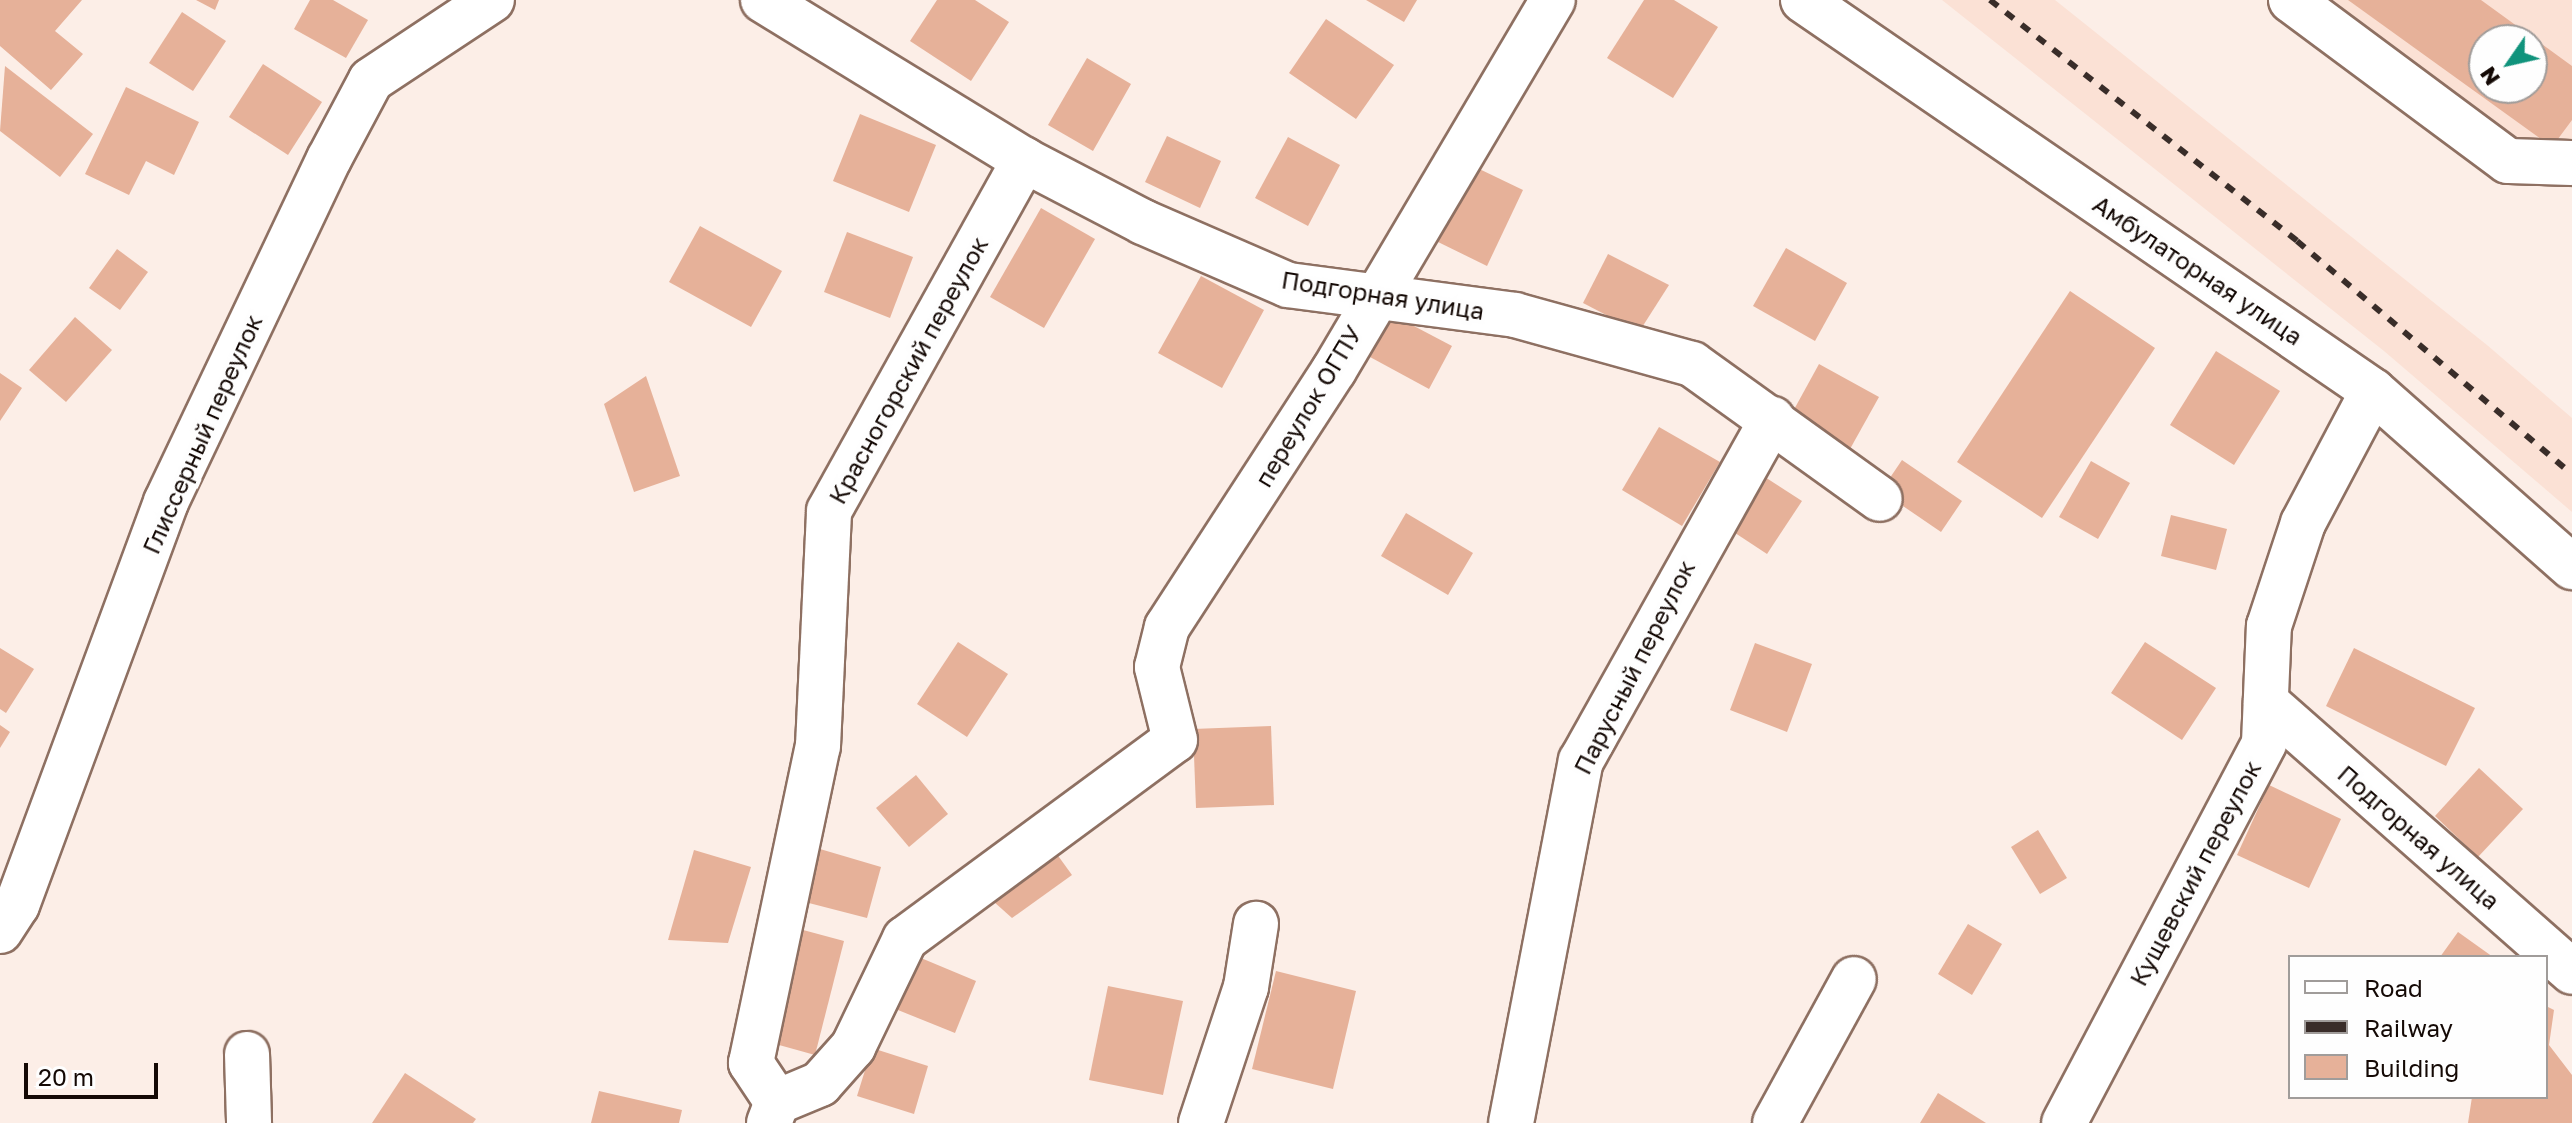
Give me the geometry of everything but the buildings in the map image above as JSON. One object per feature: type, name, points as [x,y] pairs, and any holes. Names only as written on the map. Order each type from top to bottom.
[{"type":"street","name":"Глиссерный переулок","points":[[0,931],[17,905],[166,502],[329,159],[371,80],[492,0]]},
{"type":"street","name":"Подгорная улица","points":[[763,0],[1024,160],[1288,285],[1374,293],[1515,315],[1692,364],[1880,499]]},
{"type":"street","name":"переулок ОГПУ","points":[[1175,740],[1157,667],[1167,627],[1334,370],[1374,293],[1553,0]]},
{"type":"street","name":"Амбулаторная улица","points":[[1803,0],[2373,391],[2572,567]]},
{"type":"street","points":[[2291,0],[2508,161],[2572,163]]},
{"type":"street","name":"Красногорский переулок","points":[[1024,160],[829,511],[818,746],[751,1063],[773,1112],[820,1084],[853,1047],[905,939],[1175,740]]},
{"type":"street","name":"Кущевский переулок","points":[[2064,1123],[2264,743],[2269,626],[2303,523],[2373,391]]},
{"type":"street","name":"Парусный переулок","points":[[1511,1123],[1581,761],[1772,419]]},
{"type":"street","name":"Подгорная улица","points":[[2266,702],[2572,972]]},
{"type":"street","points":[[1201,1123],[1246,987],[1256,924]]},
{"type":"street","points":[[1775,1123],[1854,979]]},
{"type":"street","points":[[247,1054],[249,1123]]},
{"type":"shaded area","points":[[1942,0],[2055,0],[2487,345],[2572,418],[2572,512],[2384,351]]},
{"type":"shaded area","points":[[2291,0],[2572,0],[2572,163],[2508,161]]},
{"type":"railway","points":[[1990,0],[2297,241],[2572,474]]}]
